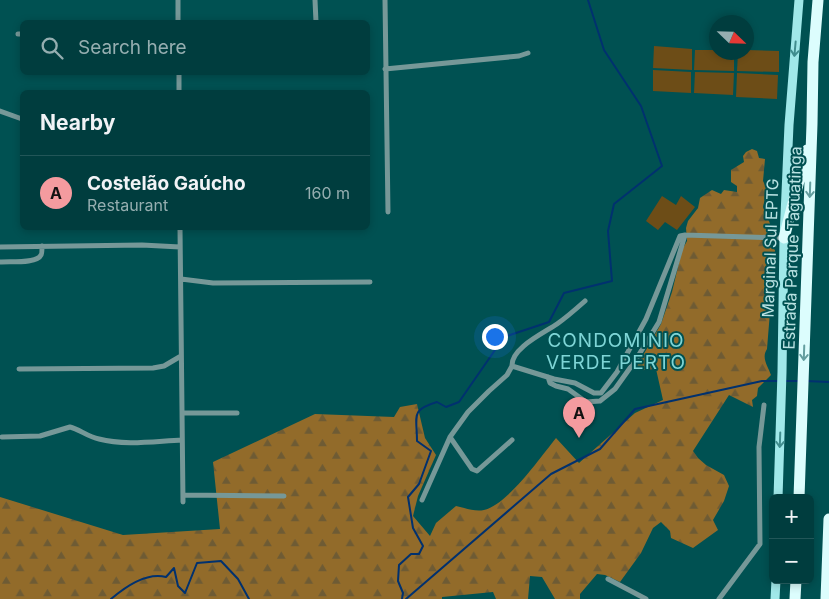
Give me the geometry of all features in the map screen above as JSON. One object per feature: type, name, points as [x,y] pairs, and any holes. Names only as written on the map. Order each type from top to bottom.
[{"type":"highway","points":[[811,0],[813,62]]},
{"type":"highway","name":"Estrada Parque Taguatinga","points":[[799,494],[813,62],[818,0]]},
{"type":"highway","points":[[784,238],[812,124]]},
{"type":"highway","points":[[826,599],[829,520]]},
{"type":"highway","points":[[795,599],[796,584]]},
{"type":"main road","name":"Marginal Sul EPTG","points":[[778,494],[784,238],[789,125],[799,0]]},
{"type":"main road","points":[[773,599],[775,584]]},
{"type":"street","points":[[178,0],[178,20]]},
{"type":"street","points":[[315,0],[316,20]]},
{"type":"street","points":[[385,0],[388,212]]},
{"type":"street","points":[[385,70],[519,56],[528,53]]},
{"type":"street","points":[[179,75],[179,90]]},
{"type":"street","points":[[0,111],[20,118]]},
{"type":"street","points":[[180,230],[183,502]]},
{"type":"street","points":[[548,377],[550,383],[568,389],[586,402],[600,401],[615,389],[635,361],[658,322],[685,235]]},
{"type":"street","points":[[512,366],[575,383],[598,394],[604,390],[617,372],[646,319],[680,236],[784,238]]},
{"type":"street","points":[[0,247],[142,245],[180,247]]},
{"type":"street","points":[[0,262],[30,261],[38,258],[41,254],[42,246]]},
{"type":"street","points":[[181,279],[214,283],[370,282]]},
{"type":"street","points":[[422,500],[450,436],[468,412],[489,390],[507,375],[513,360],[526,345],[556,325],[585,301]]},
{"type":"street","points":[[19,369],[153,368],[164,366],[181,356]]},
{"type":"street","points":[[719,599],[760,544],[759,447],[764,405]]},
{"type":"street","points":[[182,413],[237,413]]},
{"type":"street","points":[[2,437],[40,436],[70,426],[91,437],[104,440],[123,442],[182,440]]},
{"type":"street","points":[[450,436],[472,469],[477,471],[512,440]]},
{"type":"street","points":[[183,495],[284,496]]},
{"type":"street","points":[[608,579],[646,599]]},
{"type":"green space","points":[[752,149],[757,151],[759,158],[765,159],[763,181],[767,189],[763,207],[774,233],[765,240],[775,250],[767,349],[765,352],[766,362],[771,375],[758,388],[757,396],[752,400],[753,407],[729,395],[693,451],[706,465],[724,475],[729,486],[724,501],[713,520],[718,530],[693,548],[671,538],[670,531],[661,522],[653,528],[641,553],[620,582],[605,575],[597,574],[580,594],[580,599],[555,599],[542,577],[530,576],[528,599],[496,599],[493,592],[442,597],[442,599],[0,599],[0,497],[123,535],[220,529],[213,462],[315,414],[394,417],[400,407],[417,404],[425,438],[436,455],[418,496],[413,516],[430,536],[436,523],[456,506],[484,510],[503,499],[533,468],[556,438],[579,463],[635,413],[663,400],[656,369],[634,371],[661,324],[672,292],[682,250],[687,241],[686,228],[688,221],[698,208],[700,198],[712,190],[721,194],[724,190],[737,192],[737,186],[731,182],[731,170],[744,162],[743,156]]},
{"type":"shaded area","points":[[654,46],[692,49],[692,70],[653,68]]},
{"type":"shaded area","points":[[695,50],[709,50],[709,60],[734,60],[734,71],[694,70]]},
{"type":"shaded area","points":[[754,50],[779,51],[779,72],[737,71],[738,60],[754,60]]},
{"type":"shaded area","points":[[653,70],[691,72],[691,93],[653,91]]},
{"type":"shaded area","points":[[695,72],[734,73],[733,95],[694,93]]},
{"type":"shaded area","points":[[737,73],[778,75],[777,99],[736,97]]},
{"type":"shaded area","points":[[662,196],[676,205],[681,196],[695,207],[677,230],[665,222],[658,230],[646,221]]},
{"type":"waterway","points":[[402,599],[403,593],[398,581],[399,565],[411,554],[419,554],[423,546],[413,528],[408,497],[419,484],[431,451],[417,441],[416,420],[419,411],[437,402],[446,407],[459,402],[504,337],[549,322],[564,293],[612,281],[608,231],[614,204],[662,166],[641,106],[604,50],[588,0]]},
{"type":"waterway","points":[[406,599],[551,474],[600,449],[635,409],[762,381],[779,381]]},
{"type":"waterway","points":[[784,381],[799,381]]},
{"type":"waterway","points":[[806,381],[829,382]]},
{"type":"waterway","points":[[111,599],[130,585],[144,579],[159,576],[166,577],[174,568],[178,586],[185,593],[197,563],[221,561],[238,579],[249,599]]},
{"type":"place","name":"Costelão Gaúcho","points":[[579,438]]},
{"type":"district","name":"CONDOMINIO VERDE PERTO","points":[[616,351]]}]
